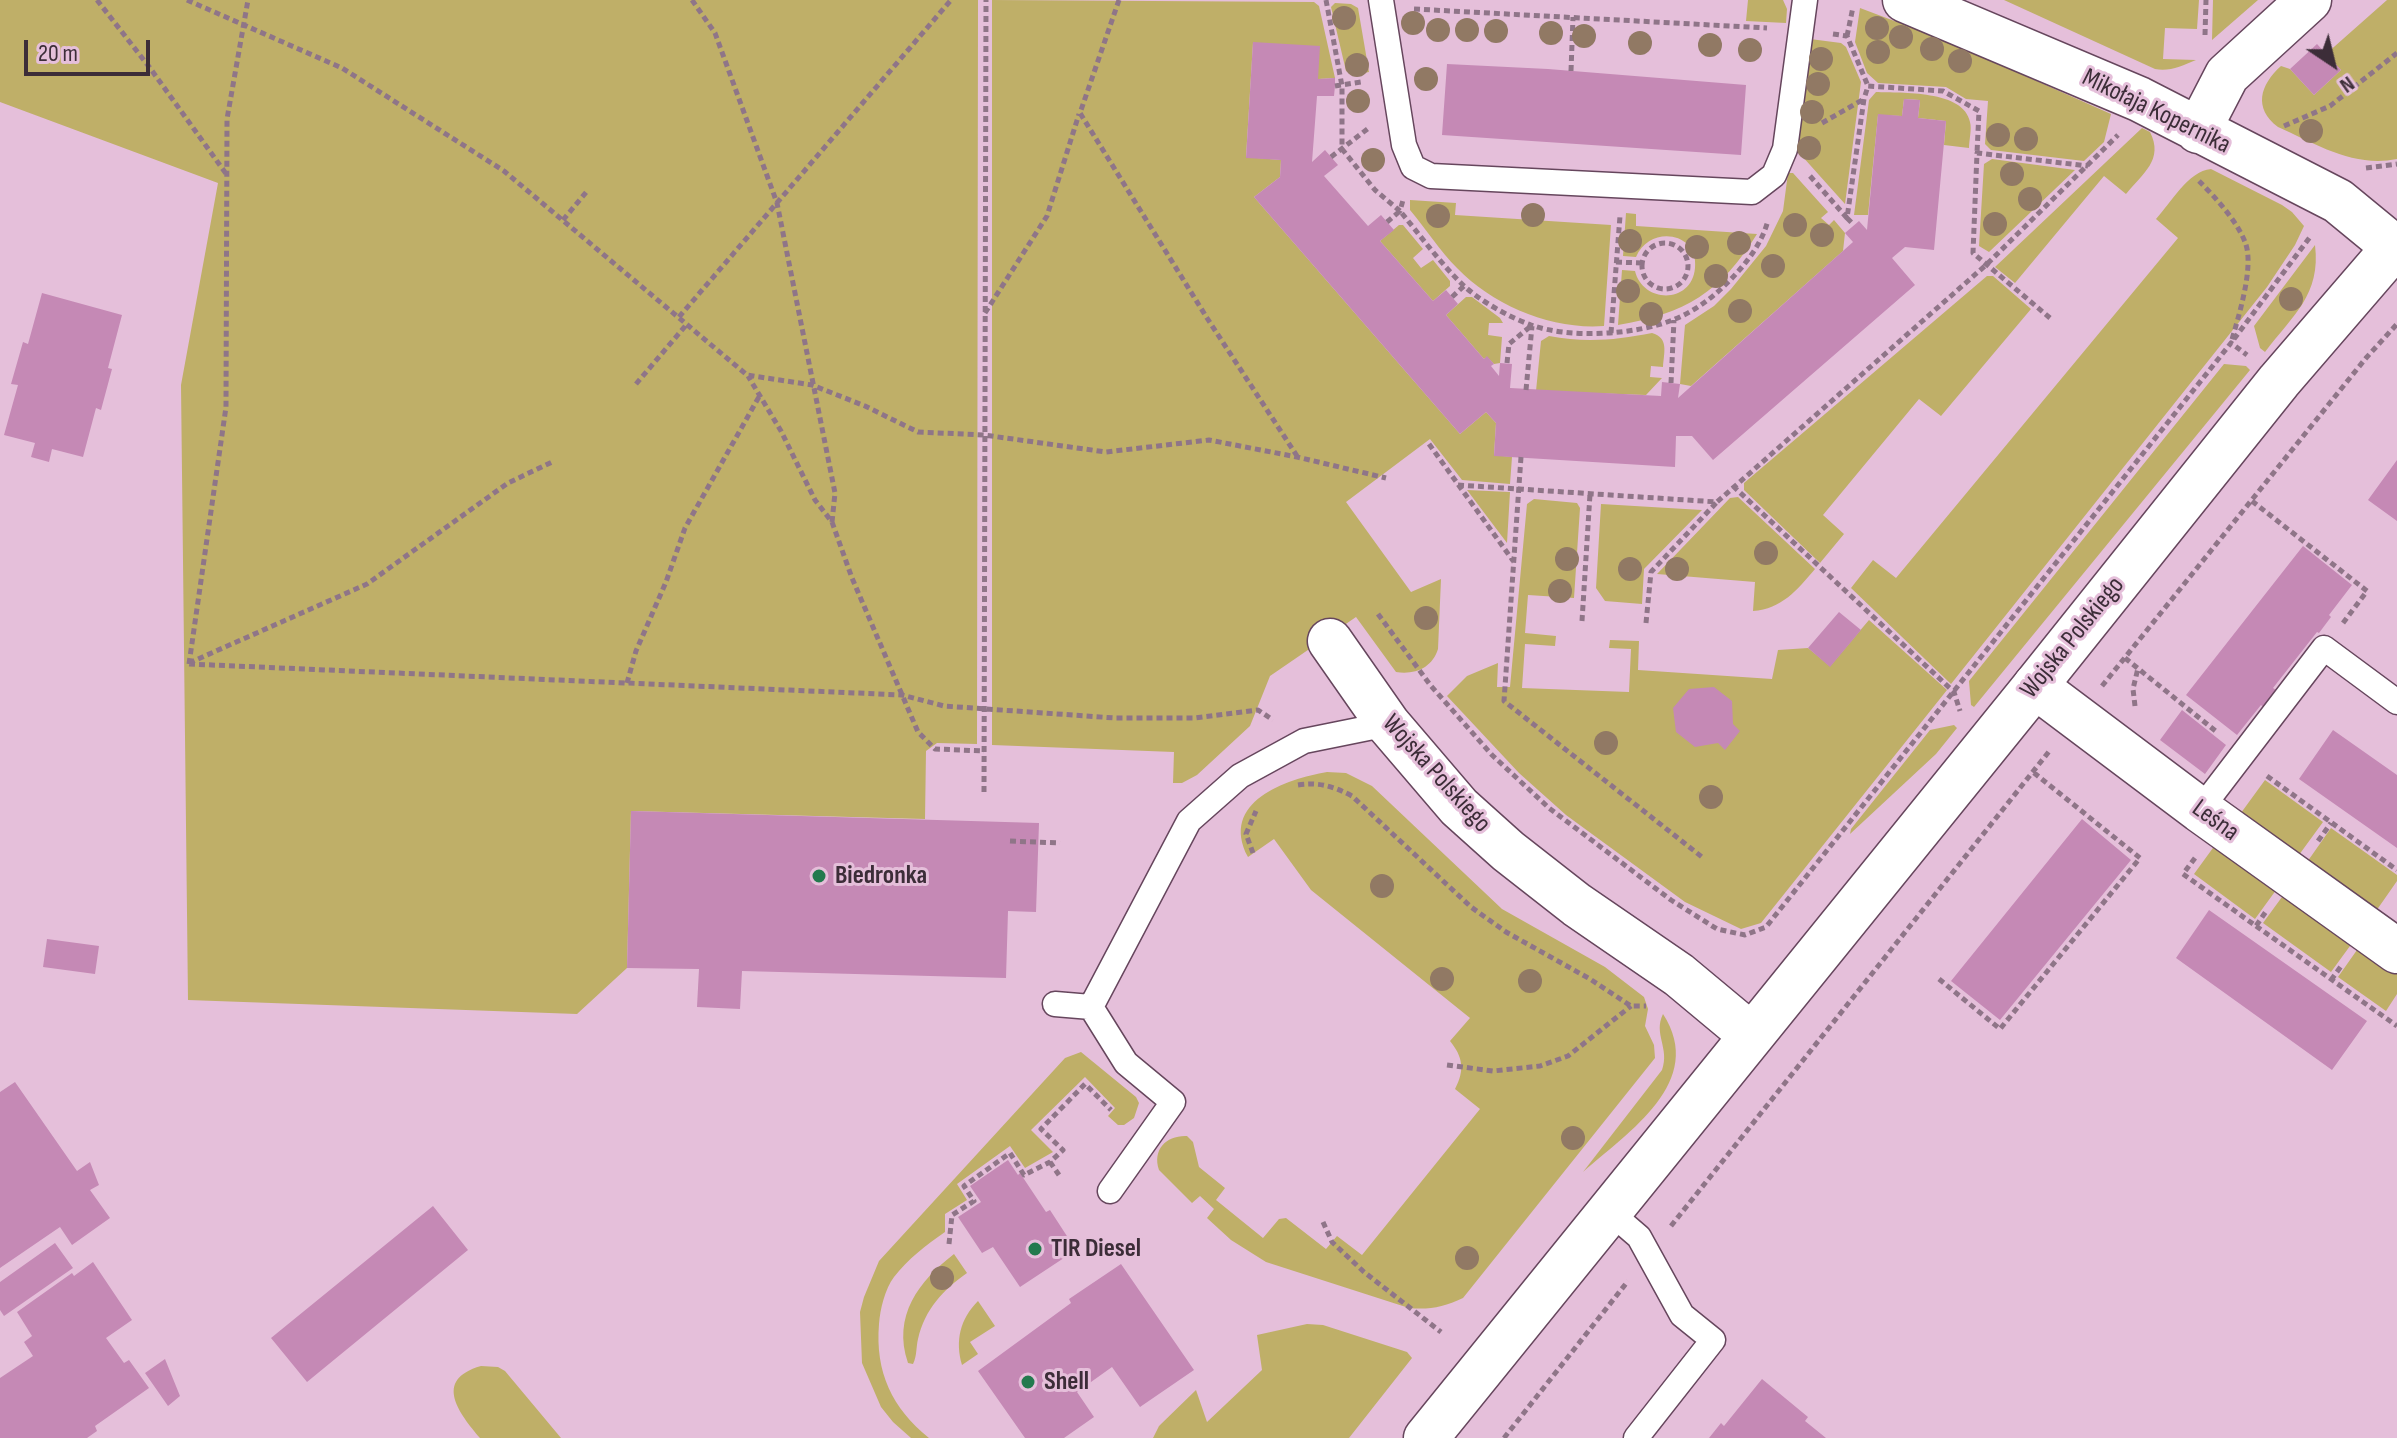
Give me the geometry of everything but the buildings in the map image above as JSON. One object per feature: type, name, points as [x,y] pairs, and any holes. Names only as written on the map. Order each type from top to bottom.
[{"type":"street","name":"Mikołaja Kopernika","points":[[1905,0],[2139,99],[2338,201],[2396,245]]},
{"type":"street","points":[[2198,131],[2227,75],[2309,0]]},
{"type":"street","name":"Wojska Polskiego","points":[[1426,1438],[2279,381],[2396,245]]},
{"type":"street","name":"Wojska Polskiego","points":[[1330,641],[1388,724],[1459,807],[1508,851],[1577,905],[1679,975],[1751,1035]]},
{"type":"street","name":"Leśna","points":[[2035,686],[2200,810],[2397,951]]},
{"type":"lane","points":[[1381,2],[1404,145],[1413,167],[1431,176],[1752,192],[1774,175],[1785,149],[1805,0]]},
{"type":"lane","points":[[2200,810],[2324,648],[2397,702]]},
{"type":"lane","points":[[1091,1007],[1189,821],[1240,776],[1304,741],[1388,724]]},
{"type":"lane","points":[[1055,1004],[1091,1007]]},
{"type":"lane","points":[[1091,1007],[1126,1063],[1173,1102],[1110,1191]]},
{"type":"lane","points":[[1610,1212],[1639,1237],[1682,1315],[1713,1340],[1636,1438]]},
{"type":"path","points":[[97,0],[227,175]]},
{"type":"path","points":[[187,0],[342,68],[504,171],[747,375],[815,500],[832,522],[852,578],[918,732],[935,749],[984,751]]},
{"type":"path","points":[[189,664],[226,407],[227,119],[248,0]]},
{"type":"path","points":[[692,0],[715,33],[777,203],[835,493],[832,522]]},
{"type":"path","points":[[679,317],[951,0]]},
{"type":"path","points":[[984,792],[986,0]]},
{"type":"path","points":[[985,313],[1047,216],[1119,0]]},
{"type":"path","points":[[1326,0],[1342,86],[1342,149],[1375,190],[1400,211],[1464,286],[1532,326],[1576,333],[1611,333],[1674,320],[1700,306],[1727,285],[1749,259],[1766,231],[1774,175]]},
{"type":"path","points":[[2205,42],[2206,0]]},
{"type":"path","points":[[1381,2],[1401,8],[1802,30],[1847,36]]},
{"type":"path","points":[[1847,218],[1868,86],[1847,36],[1853,7]]},
{"type":"path","points":[[1571,71],[1573,17]]},
{"type":"path","points":[[2272,131],[2330,106],[2397,53]]},
{"type":"path","points":[[1868,86],[1943,91],[1979,111],[1973,253],[2050,318]]},
{"type":"path","points":[[1080,113],[1297,457]]},
{"type":"path","points":[[1646,623],[1651,572],[1717,502],[1986,265],[2089,167],[2125,127]]},
{"type":"path","points":[[1785,149],[1854,225]]},
{"type":"path","points":[[1977,153],[2089,167]]},
{"type":"path","points":[[2363,169],[2397,164]]},
{"type":"path","points":[[1387,222],[1400,211],[1413,167]]},
{"type":"path","points":[[2197,179],[2234,224],[2246,244],[2247,265],[2240,312],[2231,343]]},
{"type":"path","points":[[1611,333],[1622,186]]},
{"type":"path","points":[[563,220],[588,190]]},
{"type":"path","points":[[1378,614],[1431,686],[1492,755],[1549,808],[1671,900],[1717,929],[1745,935],[1766,927],[2231,343],[2310,237]]},
{"type":"path","points":[[1672,243],[1685,252],[1689,268],[1677,286],[1663,289],[1649,283],[1642,263],[1649,249],[1656,244],[1672,243]]},
{"type":"path","points":[[1616,262],[1642,263]]},
{"type":"path","points":[[1452,297],[1464,286]]},
{"type":"path","points":[[1671,383],[1674,320]]},
{"type":"path","points":[[636,384],[687,324]]},
{"type":"path","points":[[2097,693],[2366,358],[2397,324]]},
{"type":"path","points":[[1507,363],[1509,344],[1532,326]]},
{"type":"path","points":[[1526,390],[1532,326]]},
{"type":"path","points":[[2231,343],[2254,360]]},
{"type":"path","points":[[747,375],[812,385],[918,432],[984,435],[1106,452],[1209,440],[1386,478]]},
{"type":"path","points":[[627,683],[636,651],[685,528],[760,395]]},
{"type":"path","points":[[1429,444],[1514,562]]},
{"type":"path","points":[[1521,457],[1504,701],[1702,857]]},
{"type":"path","points":[[189,664],[367,584],[508,483],[552,462]]},
{"type":"path","points":[[1458,485],[1717,502]]},
{"type":"path","points":[[1733,486],[1954,692],[1962,715]]},
{"type":"path","points":[[1582,621],[1590,494]]},
{"type":"path","points":[[2252,501],[2367,591],[2324,648]]},
{"type":"path","points":[[189,664],[902,695],[944,706],[1115,718],[1194,718],[1258,710],[1304,741]]},
{"type":"path","points":[[1504,1438],[2059,739]]},
{"type":"path","points":[[1939,979],[2000,1029],[2140,858],[2033,772]]},
{"type":"path","points":[[1295,786],[1315,782],[1335,787],[1352,796],[1471,907],[1506,932],[1631,1006],[1655,1007]]},
{"type":"path","points":[[1253,853],[1246,834],[1253,814],[1263,806]]},
{"type":"path","points":[[1010,841],[1060,843]]},
{"type":"path","points":[[2256,926],[2397,1026]]},
{"type":"path","points":[[1447,1065],[1493,1071],[1540,1066],[1568,1056],[1631,1006]]},
{"type":"path","points":[[949,1244],[952,1215],[974,1201],[964,1186],[1010,1153],[1024,1175],[1050,1162],[1063,1150],[1041,1129],[1085,1084],[1111,1110]]},
{"type":"path","points":[[1050,1162],[1059,1175]]},
{"type":"path","points":[[1323,1222],[1332,1242],[1364,1272],[1441,1332]]},
{"type":"shaded area","points":[[0,0],[978,0],[977,744],[937,743],[926,751],[925,819],[631,811],[627,968],[577,1014],[188,1000],[181,385],[218,183],[0,102]]},
{"type":"shaded area","points":[[992,0],[1314,2],[1319,6],[1335,78],[1318,79],[1253,43],[1246,157],[1281,160],[1280,177],[1254,197],[1460,434],[1486,412],[1496,423],[1494,455],[1512,457],[1510,484],[1462,480],[1430,439],[1346,502],[1411,592],[1441,579],[1438,649],[1432,661],[1416,671],[1396,672],[1356,617],[1270,676],[1250,726],[1197,775],[1182,783],[1173,783],[1174,752],[992,745]]},
{"type":"shaded area","points":[[1748,0],[1783,0],[1787,9],[1786,23],[1746,21]]},
{"type":"shaded area","points":[[2004,0],[2199,0],[2197,29],[2165,28],[2163,59],[2196,60],[2170,69],[2155,69]]},
{"type":"shaded area","points":[[2213,0],[2258,0],[2212,40]]},
{"type":"shaded area","points":[[2387,0],[2397,0],[2397,159],[2366,160],[2336,153],[2278,127],[2270,120],[2262,104],[2262,96],[2274,73],[2281,66],[2290,69],[2314,95],[2341,70],[2326,54]]},
{"type":"shaded area","points":[[1335,3],[1351,4],[1358,8],[1369,72],[1354,75],[1346,71],[1331,7]]},
{"type":"shaded area","points":[[1860,8],[1942,39],[2111,114],[2104,142],[2084,161],[1991,150],[1985,144],[1988,101],[1966,99],[1946,87],[1878,83],[1867,73],[1855,42]]},
{"type":"shaded area","points":[[1810,39],[1841,43],[1846,47],[1861,82],[1845,204],[1793,146]]},
{"type":"shaded area","points":[[1876,92],[1930,95],[1956,104],[1970,122],[1969,148],[1944,145],[1946,121],[1918,118],[1920,100],[1904,99],[1902,116],[1878,115],[1868,215],[1854,215],[1869,100]]},
{"type":"shaded area","points":[[2142,128],[2150,132],[2155,151],[2150,166],[2126,194],[2104,176],[2015,283],[1995,267]]},
{"type":"shaded area","points":[[1992,159],[2075,170],[1989,252],[1979,246],[1984,164]]},
{"type":"shaded area","points":[[2211,169],[2292,212],[2304,226],[2295,245],[2267,287],[1951,684],[1851,588],[1873,560],[1896,578],[2178,238],[2156,219],[2187,181]]},
{"type":"shaded area","points":[[1788,173],[1793,173],[1828,212],[1821,218],[1829,225],[1834,220],[1845,233],[1843,251],[1691,386],[1680,384],[1685,325],[1714,306],[1766,246],[1783,211]]},
{"type":"shaded area","points":[[1410,200],[1456,203],[1455,215],[1611,225],[1604,326],[1564,324],[1544,319],[1488,294],[1445,254],[1410,210]]},
{"type":"shaded area","points":[[1626,213],[1636,214],[1636,226],[1757,234],[1730,271],[1699,297],[1663,314],[1618,325],[1622,270],[1635,271],[1647,290],[1667,295],[1685,288],[1692,280],[1695,268],[1689,246],[1672,237],[1662,236],[1652,240],[1636,257],[1623,256]]},
{"type":"shaded area","points":[[1403,225],[1423,249],[1413,258],[1421,268],[1433,260],[1450,281],[1450,286],[1433,301],[1380,241]]},
{"type":"shaded area","points":[[2315,245],[2314,278],[2309,291],[2295,315],[2265,352],[2260,348],[2254,326]]},
{"type":"shaded area","points":[[1987,276],[1993,276],[2031,309],[1941,416],[1919,399],[1823,515],[1844,534],[1820,563],[1744,490],[1744,483]]},
{"type":"shaded area","points":[[1466,297],[1472,297],[1503,323],[1489,323],[1488,335],[1502,337],[1500,363],[1494,364],[1487,357],[1484,359],[1446,315]]},
{"type":"shaded area","points":[[1652,333],[1661,338],[1664,351],[1663,367],[1651,366],[1650,377],[1662,378],[1646,395],[1536,391],[1541,341],[1549,336],[1601,340]]},
{"type":"shaded area","points":[[2224,364],[2246,366],[2250,370],[1974,707],[1971,705],[1969,681]]},
{"type":"shaded area","points":[[1467,490],[1510,492],[1507,543]]},
{"type":"shaded area","points":[[1738,497],[1815,569],[1788,597],[1772,607],[1753,611],[1755,582],[1657,574],[1730,498]]},
{"type":"shaded area","points":[[1534,499],[1577,503],[1580,508],[1574,598],[1528,595],[1525,633],[1556,636],[1555,646],[1525,644],[1522,688],[1629,692],[1631,649],[1609,648],[1610,640],[1639,641],[1638,670],[1772,679],[1778,650],[1808,648],[1830,666],[1869,620],[1947,690],[1761,923],[1741,929],[1685,902],[1566,815],[1519,773],[1447,696],[1467,676],[1498,663],[1497,687],[1510,687],[1527,504]]},
{"type":"shaded area","points":[[1601,504],[1702,510],[1644,569],[1642,604],[1605,601],[1596,588]]},
{"type":"shaded area","points":[[1954,725],[1957,728],[1936,754],[1850,834],[1930,730]]},
{"type":"shaded area","points":[[1327,772],[1346,773],[1372,786],[1502,909],[1605,967],[1644,997],[1648,1009],[1645,1026],[1654,1045],[1655,1058],[1463,1298],[1436,1307],[1409,1308],[1266,1262],[1231,1240],[1207,1218],[1214,1209],[1200,1196],[1192,1203],[1159,1170],[1157,1162],[1163,1145],[1173,1138],[1187,1136],[1193,1142],[1199,1167],[1225,1188],[1216,1200],[1263,1238],[1279,1219],[1286,1218],[1326,1249],[1337,1236],[1362,1255],[1480,1109],[1455,1089],[1461,1064],[1450,1041],[1470,1018],[1311,890],[1274,839],[1248,857],[1241,838],[1242,822],[1249,808],[1276,787]]},
{"type":"shaded area","points":[[2265,780],[2323,822],[2296,859],[2238,817]]},
{"type":"shaded area","points":[[2331,828],[2397,875],[2397,881],[2374,914],[2305,865]]},
{"type":"shaded area","points":[[2218,841],[2279,886],[2255,919],[2194,874]]},
{"type":"shaded area","points":[[2290,886],[2358,935],[2331,972],[2263,923]]},
{"type":"shaded area","points":[[2364,940],[2397,963],[2397,994],[2386,1011],[2338,977]]},
{"type":"shaded area","points":[[1663,1014],[1674,1039],[1675,1062],[1669,1083],[1640,1122],[1583,1172],[1662,1070],[1664,1055],[1660,1021]]},
{"type":"shaded area","points":[[1081,1052],[1136,1097],[1139,1103],[1134,1118],[1124,1125],[1118,1125],[1108,1116],[1115,1108],[1085,1077],[1031,1130],[1053,1152],[1025,1168],[1010,1146],[957,1184],[967,1200],[945,1214],[945,1232],[911,1258],[888,1287],[880,1318],[880,1358],[883,1373],[896,1401],[929,1438],[911,1438],[881,1407],[862,1363],[860,1312],[879,1261],[1065,1058]]},
{"type":"shaded area","points":[[954,1254],[967,1273],[950,1286],[930,1309],[921,1328],[913,1364],[908,1363],[904,1346],[906,1315],[920,1288]]},
{"type":"shaded area","points":[[978,1301],[995,1326],[970,1342],[978,1354],[962,1365],[959,1347],[963,1323]]},
{"type":"shaded area","points":[[1307,1324],[1323,1325],[1407,1352],[1412,1358],[1349,1438],[1153,1438],[1159,1426],[1196,1390],[1207,1422],[1262,1370],[1257,1335]]},
{"type":"shaded area","points":[[481,1366],[498,1367],[505,1371],[561,1438],[480,1438],[459,1408],[454,1389],[457,1380],[466,1372]]},
{"type":"place","name":"Biedronka","points":[[819,876]]},
{"type":"place","name":"TIR Diesel","points":[[1035,1249]]},
{"type":"place","name":"Shell","points":[[1028,1382]]}]
